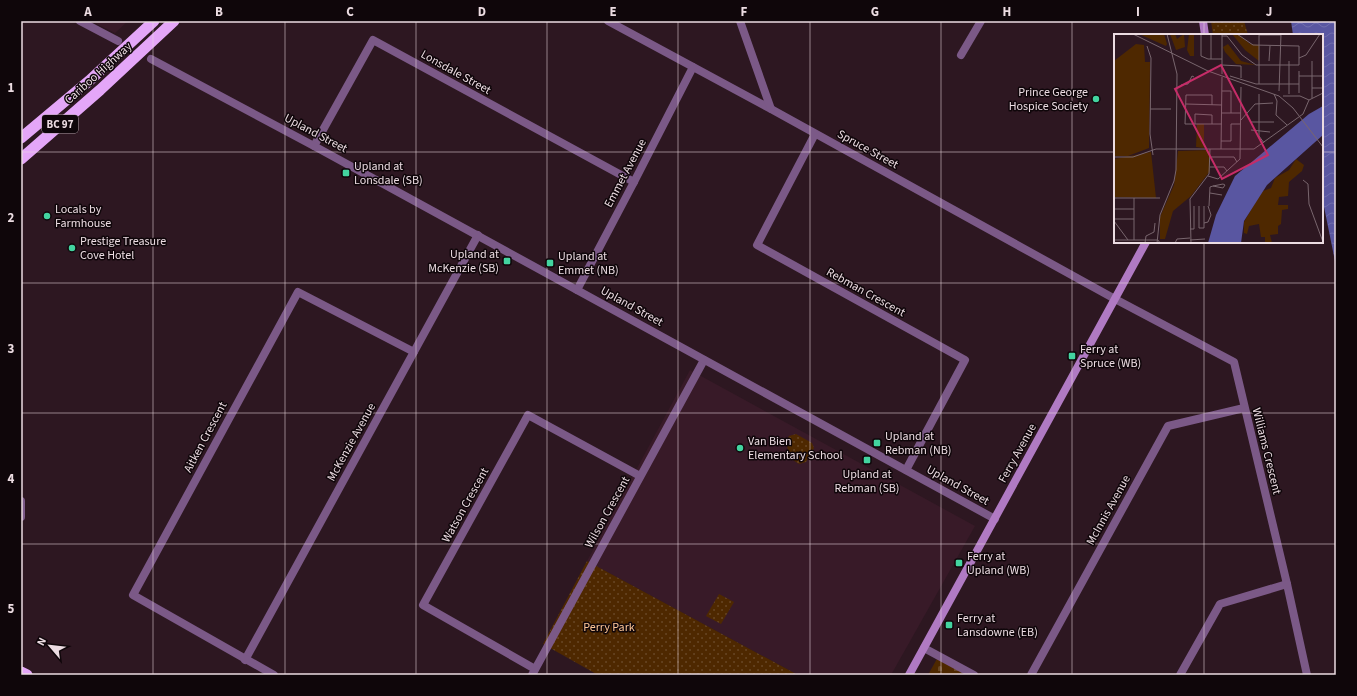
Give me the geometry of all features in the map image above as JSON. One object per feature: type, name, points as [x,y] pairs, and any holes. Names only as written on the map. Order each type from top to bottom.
[{"type":"highway","name":"Cariboo Highway","points":[[21,138],[90,80],[154,21]]},
{"type":"highway","name":"Cariboo Highway","points":[[21,159],[100,90],[174,21]]},
{"type":"highway","points":[[21,672],[27,675]]},
{"type":"main road","points":[[1203,21],[1205,34]]},
{"type":"main road","name":"Ferry Avenue","points":[[909,675],[1145,243]]},
{"type":"street","points":[[80,21],[118,41]]},
{"type":"street","name":"Spruce Street","points":[[608,21],[771,109],[1115,299]]},
{"type":"street","points":[[740,21],[771,109]]},
{"type":"street","points":[[960,54],[981,21]]},
{"type":"street","name":"Lonsdale Street","points":[[314,146],[373,40],[634,182]]},
{"type":"street","name":"Upland Street","points":[[151,59],[478,235],[995,519]]},
{"type":"street","name":"Emmet Avenue","points":[[577,290],[693,67]]},
{"type":"street","name":"Rebman Crescent","points":[[815,134],[757,245],[965,360],[906,470]]},
{"type":"street","name":"McKenzie Avenue","points":[[245,660],[478,235]]},
{"type":"street","name":"Aitken Crescent","points":[[245,660],[133,595],[298,292],[414,352]]},
{"type":"street","name":"Williams Crescent","points":[[1115,299],[1234,362],[1308,675]]},
{"type":"street","name":"Wilson Crescent","points":[[533,672],[704,360]]},
{"type":"street","name":"McInnis Avenue","points":[[1032,675],[1168,426],[1244,408]]},
{"type":"street","name":"Watson Crescent","points":[[533,672],[423,605],[528,415],[640,476]]},
{"type":"street","points":[[21,500],[21,516]]},
{"type":"street","points":[[1180,675],[1220,604],[1287,584]]},
{"type":"street","points":[[924,648],[974,675]]},
{"type":"street","points":[[245,660],[274,675]]},
{"type":"shaded area","points":[[91,21],[128,21],[115,33]]},
{"type":"shaded area","name":"Van Bien Elementary School","points":[[690,370],[975,526],[891,675],[798,675],[587,561]]},
{"type":"green space","points":[[1211,21],[1244,21],[1248,34],[1213,34]]},
{"type":"green space","points":[[796,434],[812,443],[814,448],[806,462],[799,464],[790,458],[786,442],[789,436]]},
{"type":"green space","name":"Perry Park","points":[[587,561],[798,675],[598,675],[543,644]]},
{"type":"green space","points":[[719,594],[734,602],[721,624],[706,616]]},
{"type":"green space","points":[[938,657],[970,675],[928,675]]},
{"type":"water","points":[[1291,21],[1336,21],[1336,266],[1323,202],[1323,34],[1293,34]]},
{"type":"place","name":"Prince George Hospice Society","points":[[1096,99]]},
{"type":"place","name":"Upland at Lonsdale (SB)","points":[[346,173]]},
{"type":"place","name":"Locals by Farmhouse","points":[[47,216]]},
{"type":"place","name":"Prestige Treasure Cove Hotel","points":[[72,248]]},
{"type":"place","name":"Upland at McKenzie (SB)","points":[[507,261]]},
{"type":"place","name":"Upland at Emmet (NB)","points":[[550,263]]},
{"type":"place","name":"Ferry at Spruce (WB)","points":[[1072,356]]},
{"type":"place","name":"Upland at Rebman (NB)","points":[[877,443]]},
{"type":"place","name":"Van Bien Elementary School","points":[[740,448]]},
{"type":"place","name":"Upland at Rebman (SB)","points":[[867,460]]},
{"type":"place","name":"Ferry at Upland (WB)","points":[[959,563]]},
{"type":"place","name":"Ferry at Lansdowne (EB)","points":[[949,625]]}]
